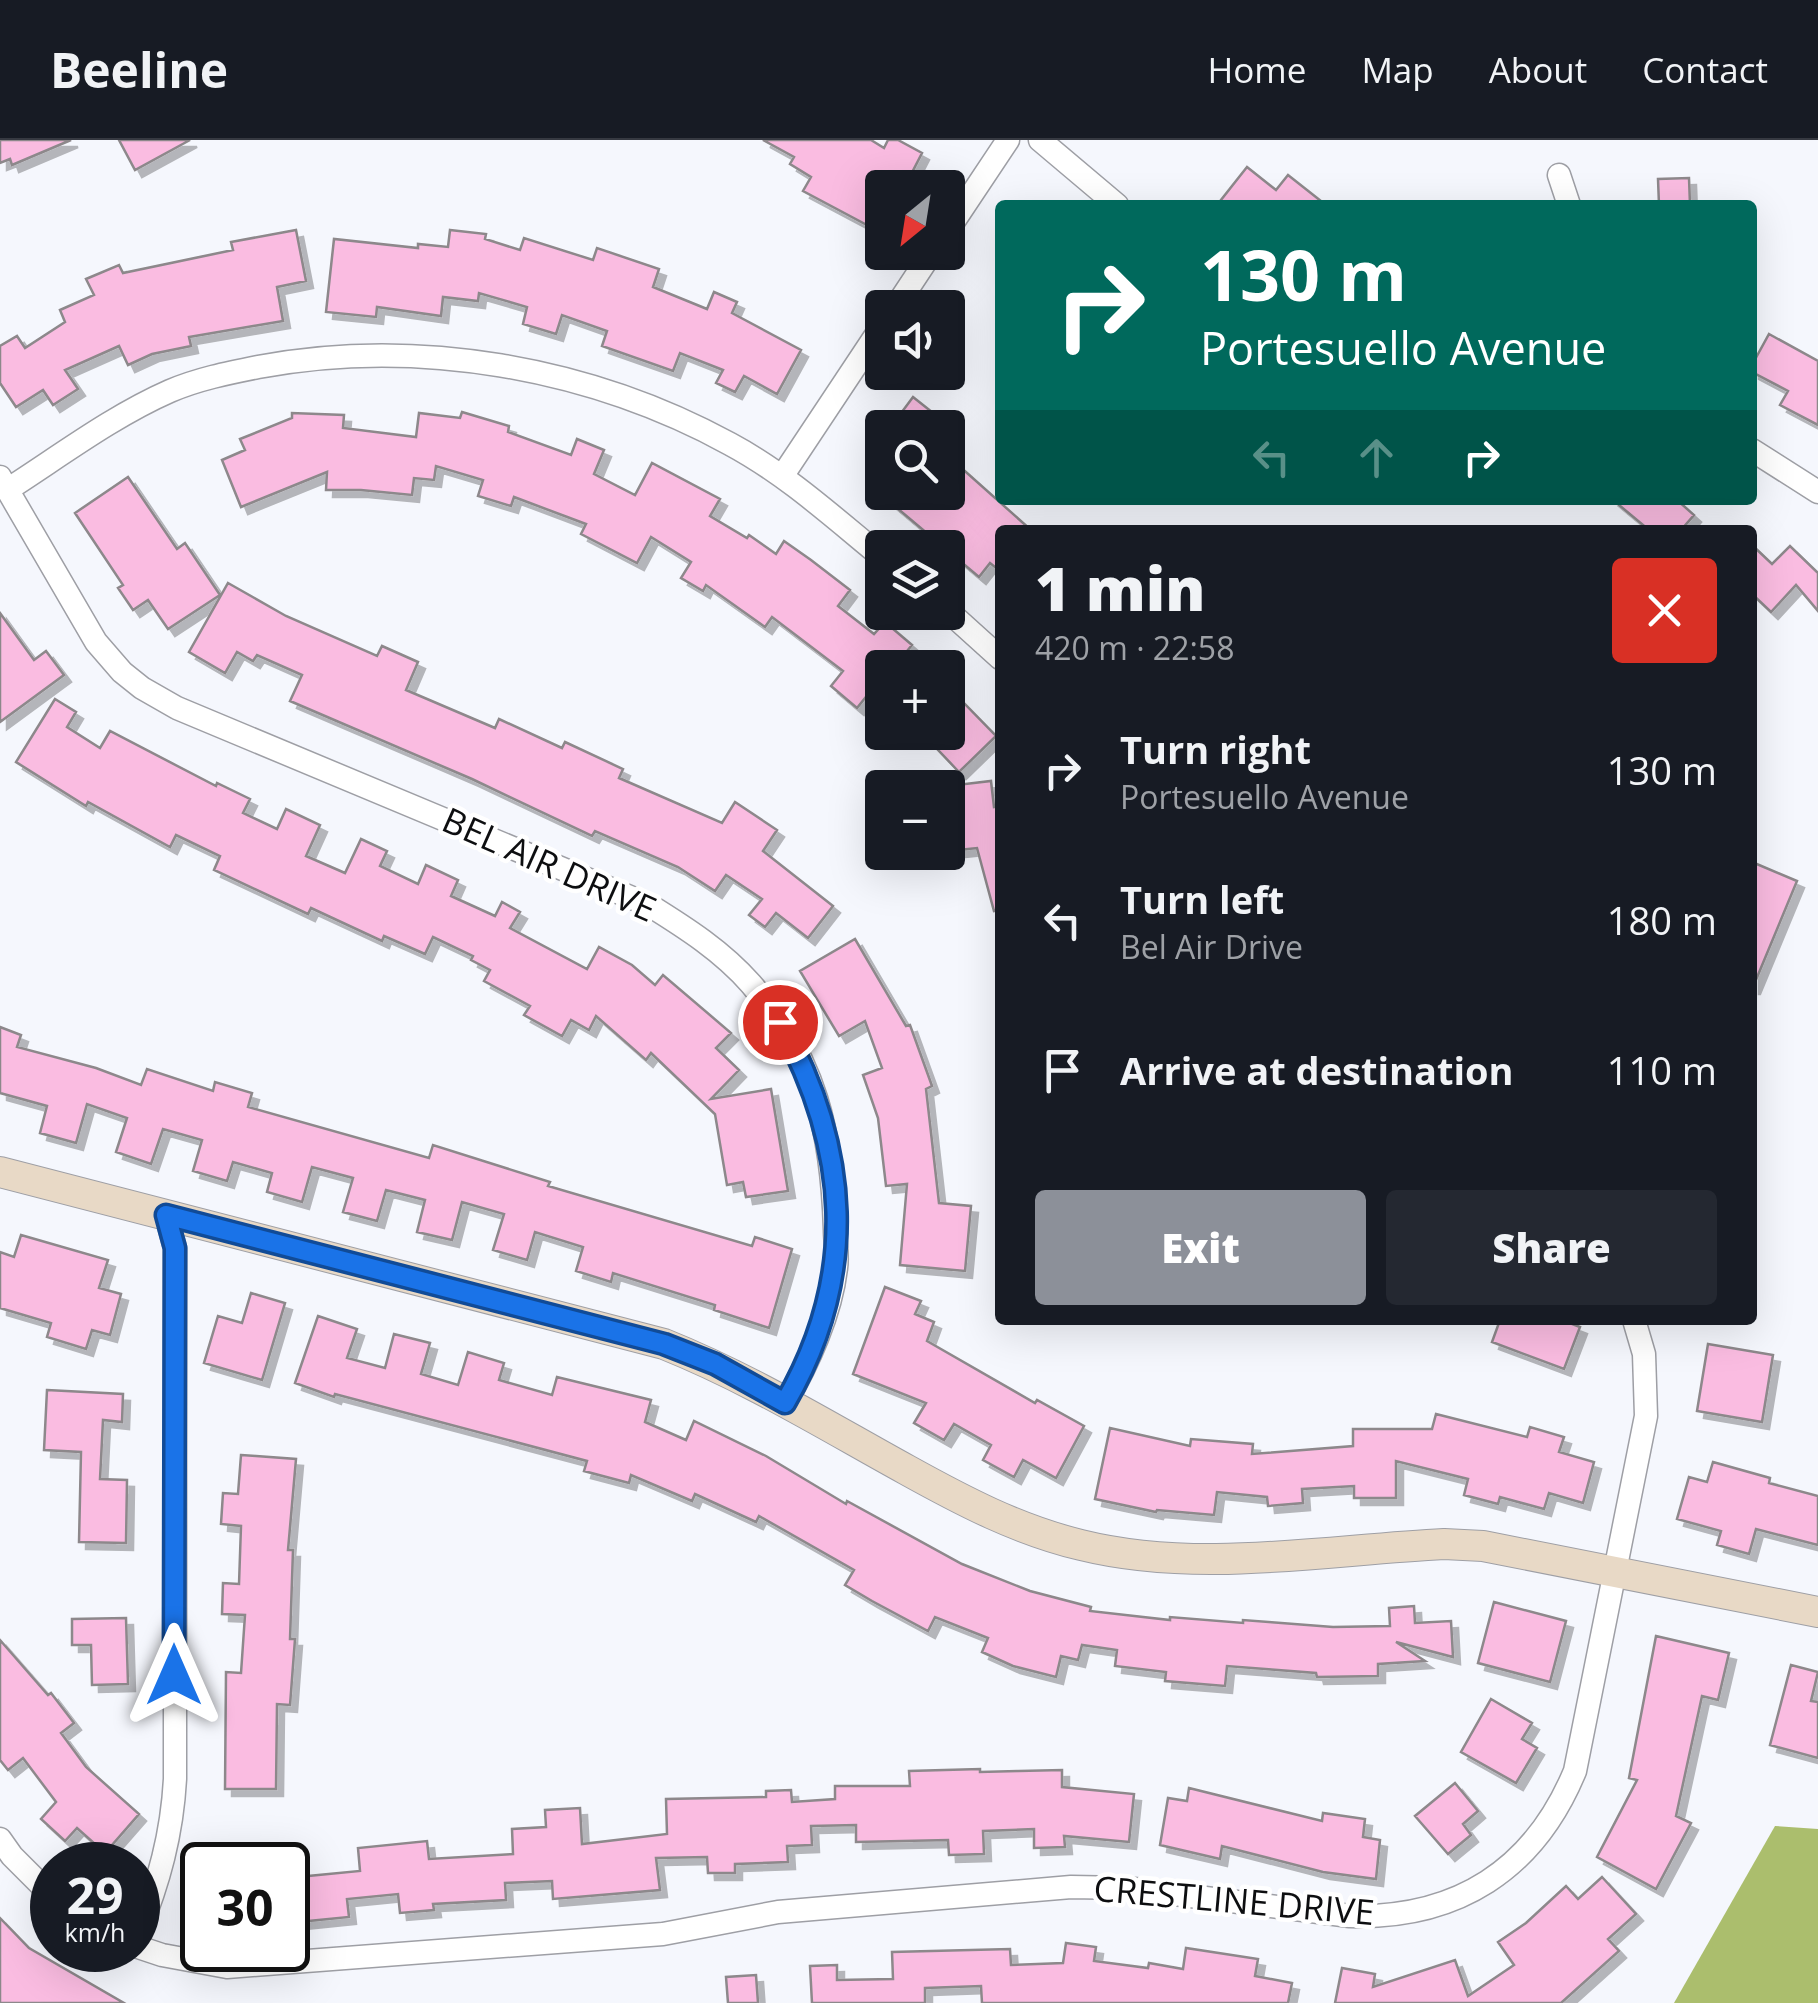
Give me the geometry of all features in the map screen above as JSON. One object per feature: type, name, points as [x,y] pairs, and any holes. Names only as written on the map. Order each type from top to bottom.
[{"type":"street","points":[[965,204],[1008,140]]},
{"type":"street","points":[[1040,140],[1111,200]]},
{"type":"street","points":[[1559,175],[1567,200]]},
{"type":"street","points":[[865,351],[782,475],[865,543]]},
{"type":"street","name":"BEL AIR DRIVE","points":[[782,475],[729,443],[614,393],[492,364],[429,357],[350,357],[287,362],[214,376],[173,390],[4,483],[96,642],[142,688],[177,708],[649,906],[690,930],[751,985],[780,1022],[803,1064],[820,1108],[835,1190],[836,1268],[814,1340],[785,1403]]},
{"type":"street","points":[[1757,453],[1818,492]]},
{"type":"street","points":[[965,626],[995,653]]},
{"type":"street","points":[[0,1172],[664,1344],[715,1364],[979,1509],[1029,1530],[1082,1545],[1135,1555],[1189,1559],[1444,1544],[1483,1546],[1818,1612]]},
{"type":"street","points":[[160,1875],[169,1843],[176,1779],[175,1248],[166,1215]]},
{"type":"street","name":"CRESTLINE DRIVE","points":[[160,1955],[227,1966],[662,1934],[778,1912],[1071,1887],[1126,1888],[1350,1916],[1380,1917],[1426,1910],[1482,1886],[1506,1869],[1548,1824],[1563,1799],[1579,1756],[1646,1416],[1644,1354],[1635,1325]]},
{"type":"street","points":[[0,1839],[30,1874]]},
{"type":"green space","points":[[1775,1826],[1818,1829],[1818,2003],[1674,2003]]},
{"type":"building","points":[[0,140],[71,140],[12,165],[10,159],[0,163]]},
{"type":"building","points":[[119,140],[190,140],[135,170]]},
{"type":"building","points":[[763,140],[871,140],[884,148],[888,140],[898,140],[922,153],[913,170],[865,170],[865,224],[803,191],[811,177],[790,164],[794,157]]},
{"type":"building","points":[[1247,167],[1276,190],[1288,175],[1320,200],[1221,200]]},
{"type":"building","points":[[1689,178],[1690,200],[1659,200],[1658,179]]},
{"type":"building","points":[[296,230],[306,281],[277,287],[283,321],[189,337],[191,346],[152,354],[128,365],[119,346],[65,370],[78,389],[53,405],[43,390],[16,407],[0,383],[0,346],[17,336],[25,348],[65,322],[60,310],[94,295],[86,279],[119,265],[123,273],[233,250],[231,242]]},
{"type":"building","points":[[450,230],[486,234],[485,239],[520,250],[524,238],[593,260],[597,248],[659,269],[653,287],[707,309],[714,292],[737,302],[732,313],[801,350],[777,394],[744,376],[735,392],[716,383],[723,370],[680,353],[673,371],[602,346],[607,331],[562,315],[556,334],[523,324],[527,307],[479,293],[478,301],[443,297],[441,316],[377,307],[376,317],[326,312],[334,239],[418,248],[418,244],[448,247]]},
{"type":"building","points":[[1769,334],[1818,361],[1818,425],[1780,405],[1788,391],[1757,375],[1757,356]]},
{"type":"building","points":[[913,397],[929,410],[903,410]]},
{"type":"building","points":[[462,412],[509,426],[508,432],[571,455],[577,439],[604,450],[594,474],[635,495],[652,463],[720,499],[710,516],[776,554],[784,541],[850,590],[838,606],[865,630],[874,634],[878,630],[894,630],[912,645],[908,650],[865,650],[865,698],[857,708],[831,686],[843,671],[772,617],[765,627],[706,585],[703,591],[681,578],[691,562],[651,537],[637,563],[581,534],[586,524],[514,497],[511,506],[478,496],[483,480],[436,466],[434,480],[414,478],[412,495],[326,490],[327,472],[241,507],[222,460],[245,450],[240,439],[292,418],[292,413],[344,415],[343,428],[416,437],[419,413],[460,418]]},
{"type":"building","points":[[965,471],[995,498],[995,505],[1003,505],[1025,525],[995,525],[995,567],[990,563],[979,577],[965,565],[965,530],[923,530],[899,510],[965,510]]},
{"type":"building","points":[[128,477],[177,549],[185,543],[220,595],[168,629],[148,600],[133,610],[118,588],[123,585],[75,513]]},
{"type":"building","points":[[1619,505],[1683,505],[1694,515],[1685,525],[1643,525]]},
{"type":"building","points":[[1790,546],[1818,573],[1818,611],[1796,585],[1771,612],[1757,599],[1757,550],[1772,564]]},
{"type":"building","points":[[228,583],[286,616],[377,656],[382,646],[418,662],[406,690],[495,728],[499,719],[562,748],[565,742],[623,769],[619,778],[722,823],[735,802],[777,830],[763,851],[833,906],[808,938],[776,913],[765,927],[749,915],[762,899],[726,875],[715,891],[678,867],[595,831],[592,836],[472,779],[290,701],[302,675],[257,655],[253,661],[237,652],[225,673],[189,652]]},
{"type":"building","points":[[0,613],[34,660],[46,651],[64,675],[0,722]]},
{"type":"building","points":[[55,699],[76,712],[67,727],[100,748],[110,731],[216,786],[217,783],[250,799],[243,813],[277,829],[286,809],[320,825],[306,856],[345,873],[361,839],[387,851],[380,866],[418,884],[426,865],[458,880],[451,896],[495,916],[502,902],[520,912],[510,928],[587,969],[599,947],[632,965],[655,985],[663,975],[731,1033],[716,1048],[739,1070],[711,1099],[771,1089],[788,1191],[746,1197],[743,1182],[727,1185],[715,1114],[651,1053],[646,1060],[596,1016],[589,1030],[571,1020],[562,1036],[524,1015],[530,1006],[484,981],[490,970],[471,960],[473,956],[433,937],[425,954],[384,936],[382,941],[311,908],[308,914],[214,870],[220,856],[176,835],[170,847],[88,802],[86,806],[16,762]]},
{"type":"building","points":[[965,704],[995,737],[957,770],[938,750],[965,750]]},
{"type":"building","points":[[991,781],[995,807],[995,911],[977,848],[965,849],[965,784]]},
{"type":"building","points":[[1757,864],[1797,881],[1757,977]]},
{"type":"building","points":[[855,939],[906,1026],[910,1025],[932,1086],[926,1089],[939,1203],[971,1206],[965,1271],[900,1265],[907,1184],[886,1186],[878,1118],[863,1075],[882,1068],[865,1021],[839,1036],[800,971]]},
{"type":"building","points":[[0,1027],[21,1035],[17,1047],[96,1068],[141,1085],[147,1069],[213,1091],[215,1082],[252,1093],[248,1107],[429,1158],[433,1145],[550,1182],[548,1186],[752,1246],[755,1237],[792,1249],[769,1328],[714,1310],[715,1305],[613,1273],[611,1282],[576,1271],[583,1247],[535,1232],[527,1260],[493,1250],[504,1214],[462,1202],[452,1240],[417,1232],[425,1200],[386,1190],[377,1221],[343,1212],[353,1178],[312,1167],[302,1202],[267,1192],[272,1173],[233,1162],[227,1181],[193,1171],[202,1140],[163,1129],[151,1164],[116,1152],[127,1118],[87,1104],[76,1143],[40,1133],[47,1106],[0,1093]]},
{"type":"building","points":[[21,1235],[108,1260],[99,1288],[121,1294],[110,1335],[92,1330],[86,1349],[47,1337],[51,1323],[0,1308],[0,1252],[14,1257]]},
{"type":"building","points":[[885,1287],[921,1301],[915,1314],[934,1322],[927,1341],[1035,1403],[1037,1400],[1084,1426],[1056,1478],[1023,1460],[1014,1477],[983,1460],[991,1445],[954,1424],[944,1440],[914,1423],[926,1403],[853,1374]]},
{"type":"building","points":[[251,1293],[285,1303],[262,1380],[204,1363],[218,1316],[242,1323]]},
{"type":"building","points":[[318,1316],[357,1329],[347,1358],[385,1368],[394,1334],[430,1343],[421,1374],[458,1385],[468,1352],[504,1363],[499,1380],[552,1395],[557,1377],[651,1400],[645,1422],[686,1440],[694,1421],[766,1456],[846,1504],[847,1501],[962,1564],[1030,1591],[1091,1607],[1090,1611],[1170,1620],[1243,1620],[1333,1627],[1390,1626],[1389,1608],[1414,1606],[1415,1623],[1451,1621],[1453,1657],[1396,1642],[1425,1661],[1378,1664],[1378,1676],[1317,1677],[1316,1673],[1227,1666],[1225,1686],[1165,1681],[1166,1672],[1115,1666],[1117,1650],[1082,1645],[1078,1660],[1061,1656],[1056,1677],[1013,1666],[982,1652],[988,1638],[935,1617],[928,1631],[872,1601],[845,1585],[854,1570],[759,1516],[756,1522],[695,1494],[692,1501],[631,1475],[629,1483],[584,1471],[587,1461],[335,1394],[334,1397],[295,1383]]},
{"type":"building","points":[[1498,1325],[1580,1327],[1564,1369],[1492,1342]]},
{"type":"building","points":[[1708,1344],[1773,1355],[1762,1422],[1697,1411]]},
{"type":"building","points":[[47,1390],[123,1394],[122,1422],[103,1420],[100,1479],[127,1480],[126,1543],[79,1542],[81,1452],[44,1450]]},
{"type":"building","points":[[1436,1414],[1527,1437],[1530,1427],[1564,1437],[1559,1452],[1594,1462],[1583,1503],[1549,1493],[1544,1509],[1500,1497],[1498,1504],[1464,1495],[1468,1479],[1396,1461],[1396,1498],[1354,1498],[1354,1486],[1302,1489],[1303,1503],[1268,1506],[1267,1497],[1217,1492],[1214,1515],[1156,1512],[1095,1499],[1110,1428],[1190,1446],[1191,1439],[1253,1444],[1252,1454],[1353,1446],[1353,1429],[1432,1429]]},
{"type":"building","points":[[241,1455],[296,1459],[288,1550],[293,1550],[290,1639],[295,1639],[290,1705],[277,1704],[276,1789],[225,1789],[226,1672],[241,1673],[245,1615],[222,1614],[223,1583],[239,1584],[241,1526],[221,1524],[223,1493],[238,1494]]},
{"type":"building","points":[[1713,1462],[1818,1496],[1818,1545],[1756,1529],[1749,1554],[1717,1545],[1721,1531],[1677,1519],[1689,1477],[1707,1482]]},
{"type":"building","points":[[1494,1602],[1566,1621],[1550,1682],[1478,1663]]},
{"type":"building","points":[[126,1618],[128,1684],[92,1685],[91,1645],[72,1645],[72,1619]]},
{"type":"building","points":[[1656,1636],[1729,1653],[1718,1700],[1702,1696],[1676,1816],[1691,1823],[1656,1889],[1597,1857],[1637,1780],[1629,1778]]},
{"type":"building","points":[[0,1640],[74,1723],[61,1733],[86,1767],[139,1814],[115,1842],[93,1842],[77,1828],[65,1841],[41,1819],[56,1802],[23,1758],[8,1770],[0,1760]]},
{"type":"building","points":[[1791,1665],[1818,1672],[1811,1701],[1818,1702],[1818,1758],[1770,1745]]},
{"type":"building","points":[[1491,1699],[1532,1723],[1522,1739],[1537,1748],[1516,1783],[1461,1752]]},
{"type":"building","points":[[1062,1770],[1062,1787],[1134,1794],[1129,1842],[1064,1836],[1065,1847],[1034,1848],[1034,1829],[983,1831],[984,1854],[949,1855],[948,1840],[856,1842],[856,1825],[811,1826],[812,1845],[787,1846],[788,1862],[735,1864],[735,1873],[708,1873],[707,1857],[656,1858],[660,1890],[553,1899],[552,1881],[505,1883],[506,1900],[433,1904],[434,1910],[400,1913],[398,1894],[347,1899],[349,1917],[310,1921],[310,1876],[360,1871],[358,1848],[427,1841],[429,1859],[513,1854],[512,1829],[546,1827],[545,1810],[580,1808],[582,1844],[667,1834],[666,1799],[766,1797],[766,1791],[791,1790],[792,1802],[835,1799],[835,1786],[910,1786],[909,1771]]},
{"type":"building","points":[[1455,1783],[1478,1811],[1463,1824],[1471,1835],[1448,1854],[1415,1816]]},
{"type":"building","points":[[1189,1788],[1322,1821],[1323,1813],[1365,1819],[1363,1837],[1380,1840],[1376,1879],[1323,1872],[1222,1846],[1220,1859],[1160,1845],[1168,1798],[1187,1801]]},
{"type":"building","points":[[1602,1877],[1636,1914],[1608,1939],[1619,1951],[1561,2003],[1335,2003],[1342,1968],[1375,1974],[1373,1987],[1455,1960],[1468,1996],[1514,1965],[1498,1942],[1526,1923],[1566,1886],[1578,1899]]},
{"type":"building","points":[[0,1918],[30,1949],[30,1972],[70,1972],[124,2003],[0,2003]]},
{"type":"building","points":[[1066,1943],[1096,1947],[1094,1961],[1148,1968],[1149,1963],[1183,1969],[1186,1948],[1258,1959],[1255,1976],[1292,1983],[1288,2003],[982,2003],[981,1986],[925,1988],[925,2003],[812,2003],[810,1966],[837,1965],[837,1980],[893,1979],[892,1952],[1010,1949],[1011,1965],[1063,1963]]},
{"type":"building","points":[[756,1975],[758,2003],[728,2003],[726,1977]]},
{"type":"route","points":[[174,1675],[175,1248],[166,1215],[664,1344],[715,1364],[785,1403],[814,1340],[836,1268],[835,1190],[820,1108],[803,1064],[780,1022]]}]
